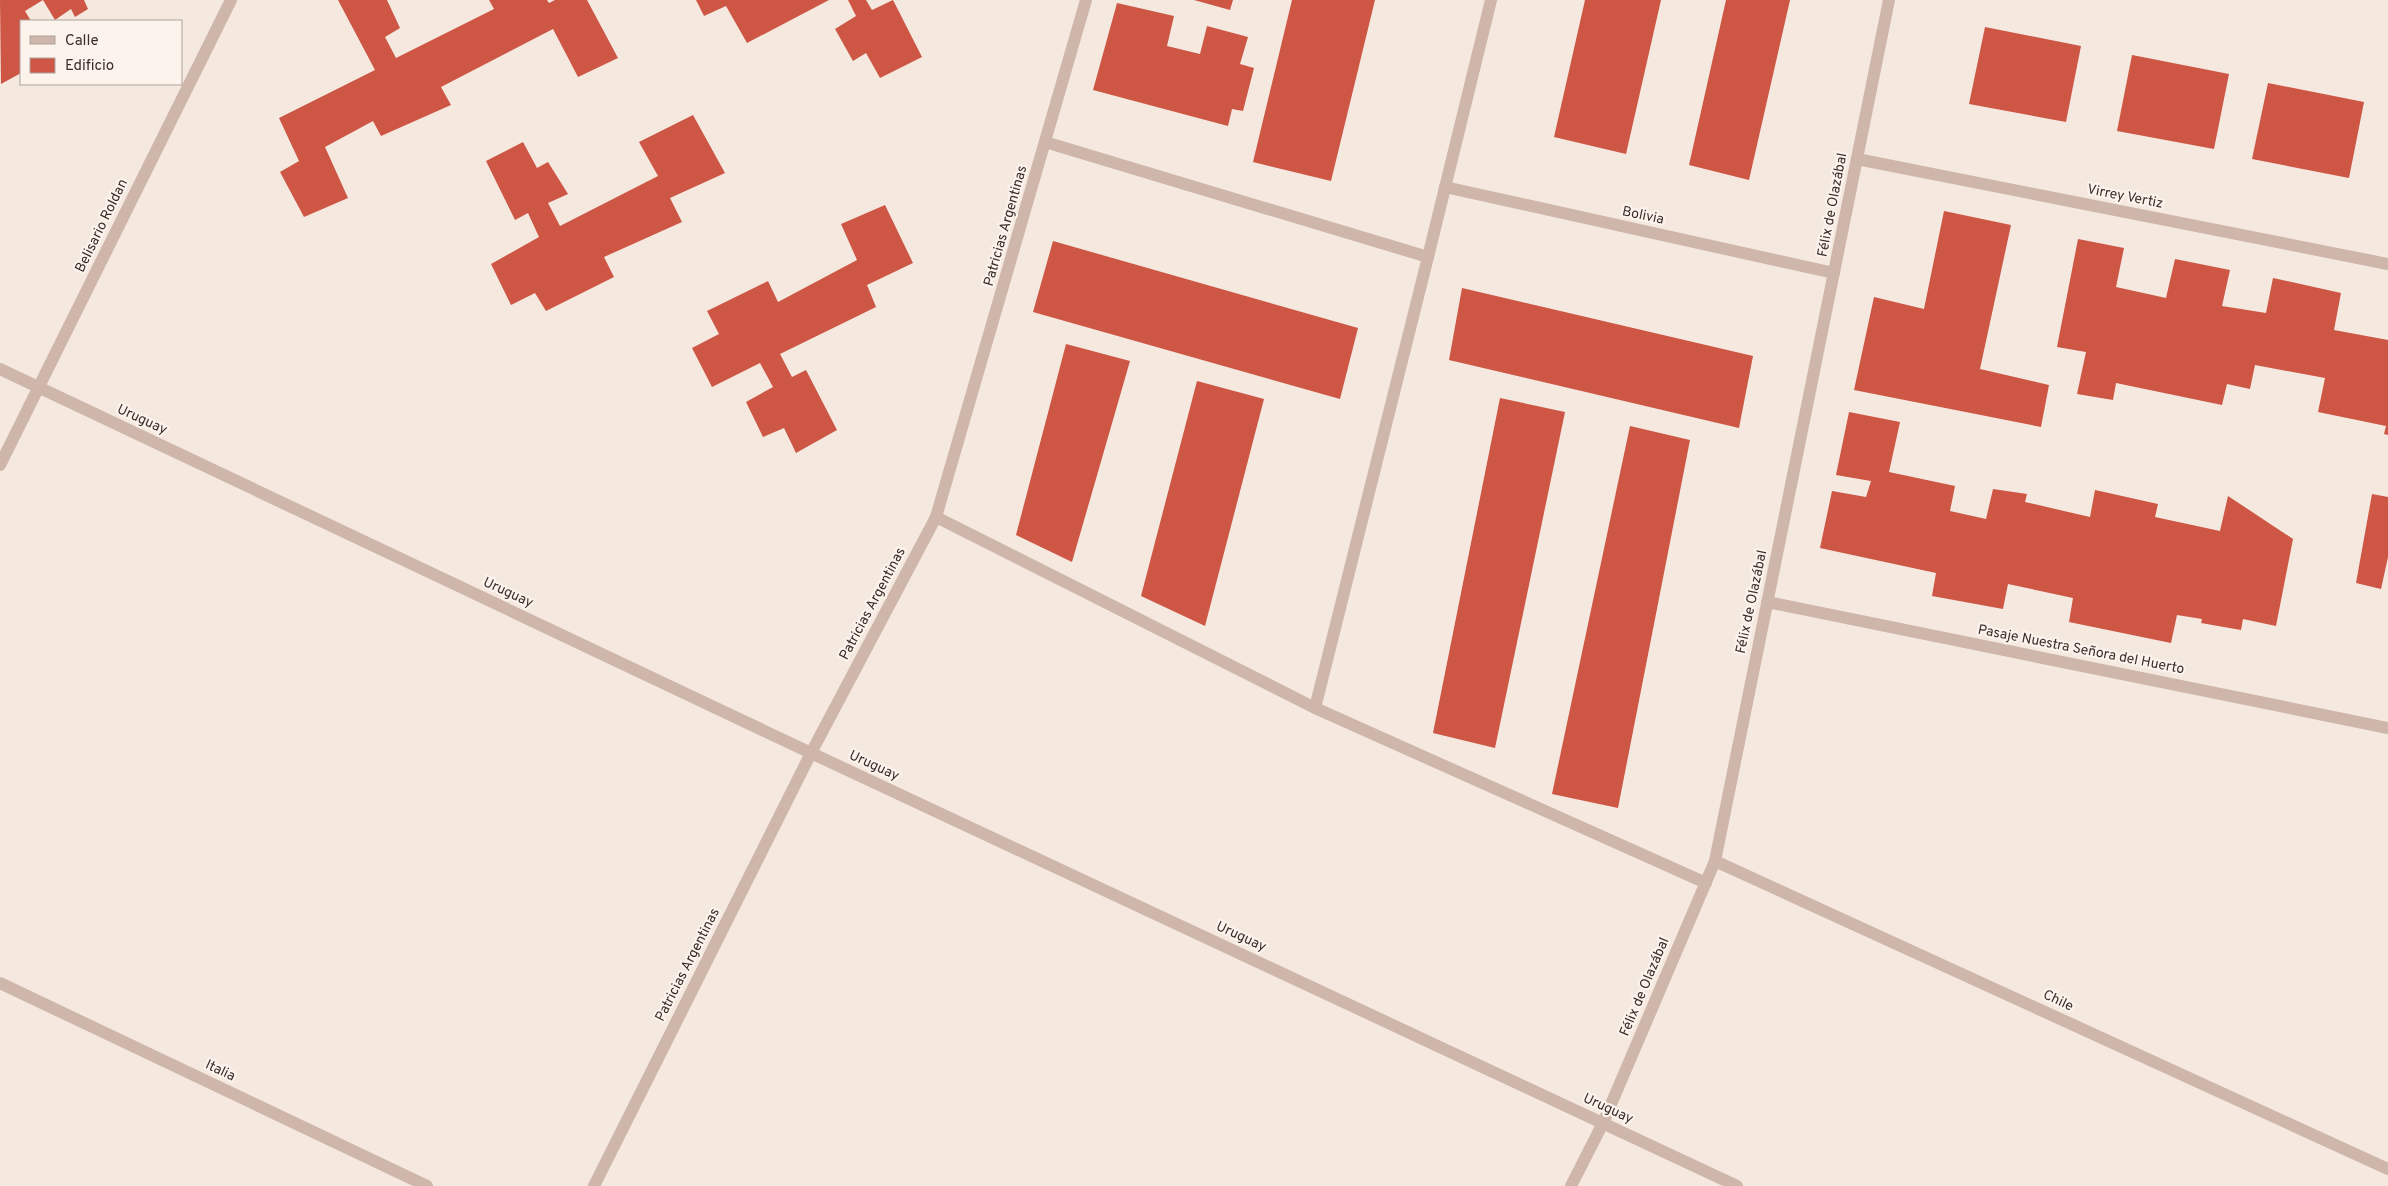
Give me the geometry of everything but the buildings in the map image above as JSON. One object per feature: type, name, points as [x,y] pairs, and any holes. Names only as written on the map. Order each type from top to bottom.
[{"type":"street","name":"Belisario Roldan","points":[[0,464],[231,0]]},
{"type":"street","name":"Patricias Argentinas","points":[[594,1186],[811,753],[936,517],[1086,0]]},
{"type":"street","points":[[1315,708],[1491,0]]},
{"type":"street","name":"Félix de Olazábal","points":[[1571,1186],[1603,1123],[1715,861],[1890,0]]},
{"type":"street","points":[[1046,142],[1428,257]]},
{"type":"street","name":"Virrey Vertiz","points":[[1857,159],[2388,264]]},
{"type":"street","name":"Bolivia","points":[[1445,187],[1834,273]]},
{"type":"street","name":"Uruguay","points":[[0,370],[811,753],[1737,1186]]},
{"type":"street","points":[[936,517],[1315,708],[1706,883]]},
{"type":"street","name":"Pasaje Nuestra Señora del Huerto","points":[[1768,602],[2388,728]]},
{"type":"street","name":"Chile","points":[[1715,861],[2388,1169]]},
{"type":"street","name":"Italia","points":[[0,983],[427,1186]]}]
